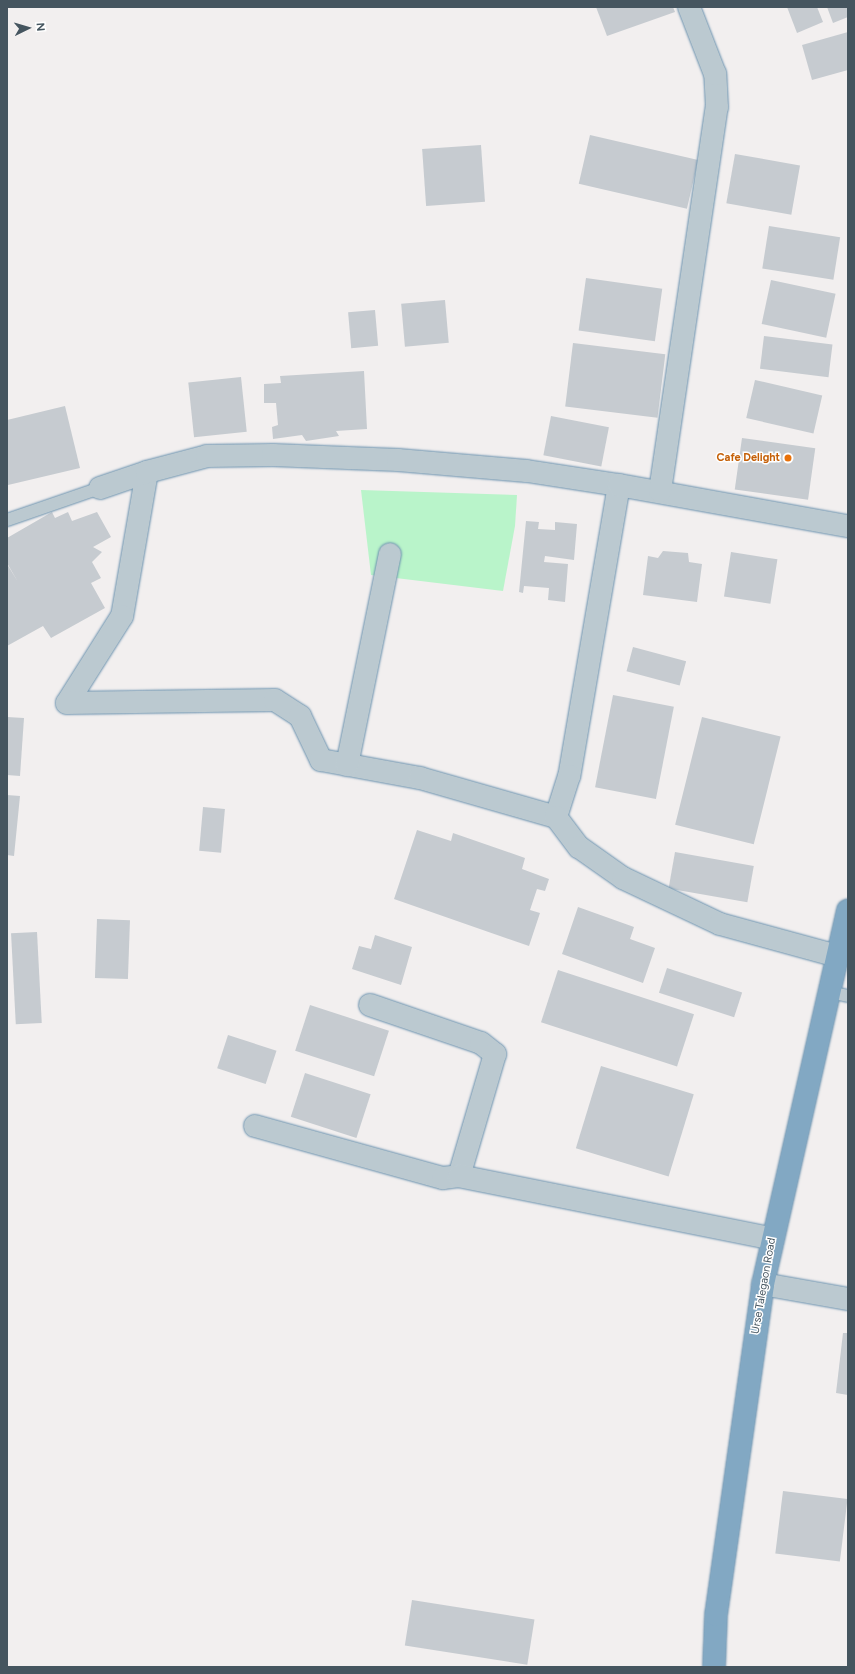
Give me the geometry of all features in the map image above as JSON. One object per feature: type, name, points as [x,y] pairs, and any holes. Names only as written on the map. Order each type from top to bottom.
[{"type":"highway","name":"Urse Talegaon Road","points":[[714,1667],[716,1615],[762,1284],[838,994],[837,956],[848,912]]},
{"type":"street","points":[[660,491],[718,107],[715,74],[689,7]]},
{"type":"street","points":[[100,488],[147,472],[207,456],[272,455],[398,460],[527,471],[660,491],[848,526]]},
{"type":"street","points":[[147,472],[122,616],[67,703],[274,700],[300,716],[321,760],[420,778],[556,817],[578,847],[623,878],[720,924],[837,956]]},
{"type":"street","points":[[556,817],[570,776],[618,485]]},
{"type":"street","points":[[347,764],[390,554]]},
{"type":"street","points":[[370,1005],[481,1043],[494,1054],[459,1176]]},
{"type":"street","points":[[255,1126],[443,1178],[459,1176],[773,1239]]},
{"type":"street","points":[[762,1284],[848,1299]]},
{"type":"lane","points":[[7,520],[100,488]]},
{"type":"green space","points":[[361,490],[517,495],[515,526],[503,591],[371,575]]},
{"type":"building","points":[[596,7],[673,7],[675,12],[607,36]]},
{"type":"building","points":[[787,7],[817,7],[823,22],[797,33]]},
{"type":"building","points":[[827,7],[848,7],[848,17],[833,23]]},
{"type":"building","points":[[848,32],[848,70],[812,80],[802,45]]},
{"type":"building","points":[[590,135],[698,160],[687,209],[579,184]]},
{"type":"building","points":[[481,145],[485,202],[426,206],[422,149]]},
{"type":"building","points":[[735,154],[800,165],[791,215],[726,203]]},
{"type":"building","points":[[769,226],[840,237],[833,280],[762,268]]},
{"type":"building","points":[[586,278],[662,289],[655,341],[579,330]]},
{"type":"building","points":[[771,280],[836,294],[826,338],[762,324]]},
{"type":"building","points":[[445,300],[449,343],[405,347],[401,304]]},
{"type":"building","points":[[375,310],[378,346],[351,348],[348,312]]},
{"type":"building","points":[[764,336],[832,344],[828,377],[760,369]]},
{"type":"building","points":[[573,343],[665,354],[658,418],[565,407]]},
{"type":"building","points":[[364,371],[367,429],[336,431],[339,436],[306,441],[302,435],[273,439],[272,427],[278,425],[276,403],[264,403],[264,384],[281,383],[280,376]]},
{"type":"building","points":[[241,377],[247,432],[194,437],[188,383]]},
{"type":"building","points":[[755,380],[822,396],[813,434],[746,418]]},
{"type":"building","points":[[65,406],[80,468],[8,485],[7,420]]},
{"type":"building","points":[[551,416],[609,427],[601,467],[543,455]]},
{"type":"building","points":[[742,438],[815,448],[808,500],[735,489]]},
{"type":"building","points":[[52,512],[55,518],[68,512],[72,521],[97,512],[111,537],[93,547],[102,552],[92,562],[101,578],[91,583],[105,608],[51,638],[43,626],[7,646],[7,564],[18,582],[7,563],[7,538]]},
{"type":"building","points":[[526,521],[539,522],[538,529],[555,530],[555,522],[577,524],[574,560],[545,556],[544,562],[568,564],[565,602],[548,600],[549,588],[524,586],[523,593],[519,592]]},
{"type":"building","points":[[663,551],[688,553],[689,562],[702,564],[697,602],[643,595],[648,556],[658,558]]},
{"type":"building","points":[[731,552],[777,559],[770,604],[724,596]]},
{"type":"building","points":[[633,647],[686,661],[680,685],[627,671]]},
{"type":"building","points":[[613,695],[674,707],[656,799],[595,787]]},
{"type":"building","points":[[7,717],[24,718],[20,776],[7,775]]},
{"type":"building","points":[[702,717],[781,737],[754,844],[675,825]]},
{"type":"building","points":[[7,795],[20,796],[14,856],[7,855]]},
{"type":"building","points":[[203,807],[225,809],[221,853],[199,851]]},
{"type":"building","points":[[417,830],[451,841],[453,833],[525,858],[522,869],[549,879],[545,891],[537,889],[530,910],[540,913],[529,946],[394,899]]},
{"type":"building","points":[[675,852],[754,866],[747,902],[669,888]]},
{"type":"building","points":[[578,907],[634,927],[630,939],[655,948],[643,983],[562,954]]},
{"type":"building","points":[[97,919],[130,920],[128,979],[95,978]]},
{"type":"building","points":[[37,932],[42,1023],[16,1024],[11,933]]},
{"type":"building","points":[[375,935],[412,947],[401,985],[352,969],[359,946],[371,949]]},
{"type":"building","points":[[667,968],[742,992],[734,1017],[659,993]]},
{"type":"building","points":[[558,970],[694,1014],[677,1066],[541,1022]]},
{"type":"building","points":[[310,1005],[389,1031],[374,1076],[295,1051]]},
{"type":"building","points":[[228,1035],[277,1051],[266,1084],[217,1068]]},
{"type":"building","points":[[601,1066],[694,1094],[669,1177],[576,1148]]},
{"type":"building","points":[[305,1073],[371,1094],[356,1138],[291,1117]]},
{"type":"building","points":[[843,1333],[848,1333],[848,1395],[836,1393]]},
{"type":"building","points":[[783,1491],[848,1499],[840,1561],[775,1554]]},
{"type":"building","points":[[412,1600],[534,1619],[527,1665],[405,1645]]},
{"type":"place","name":"Cafe Delight","points":[[788,458]]}]
